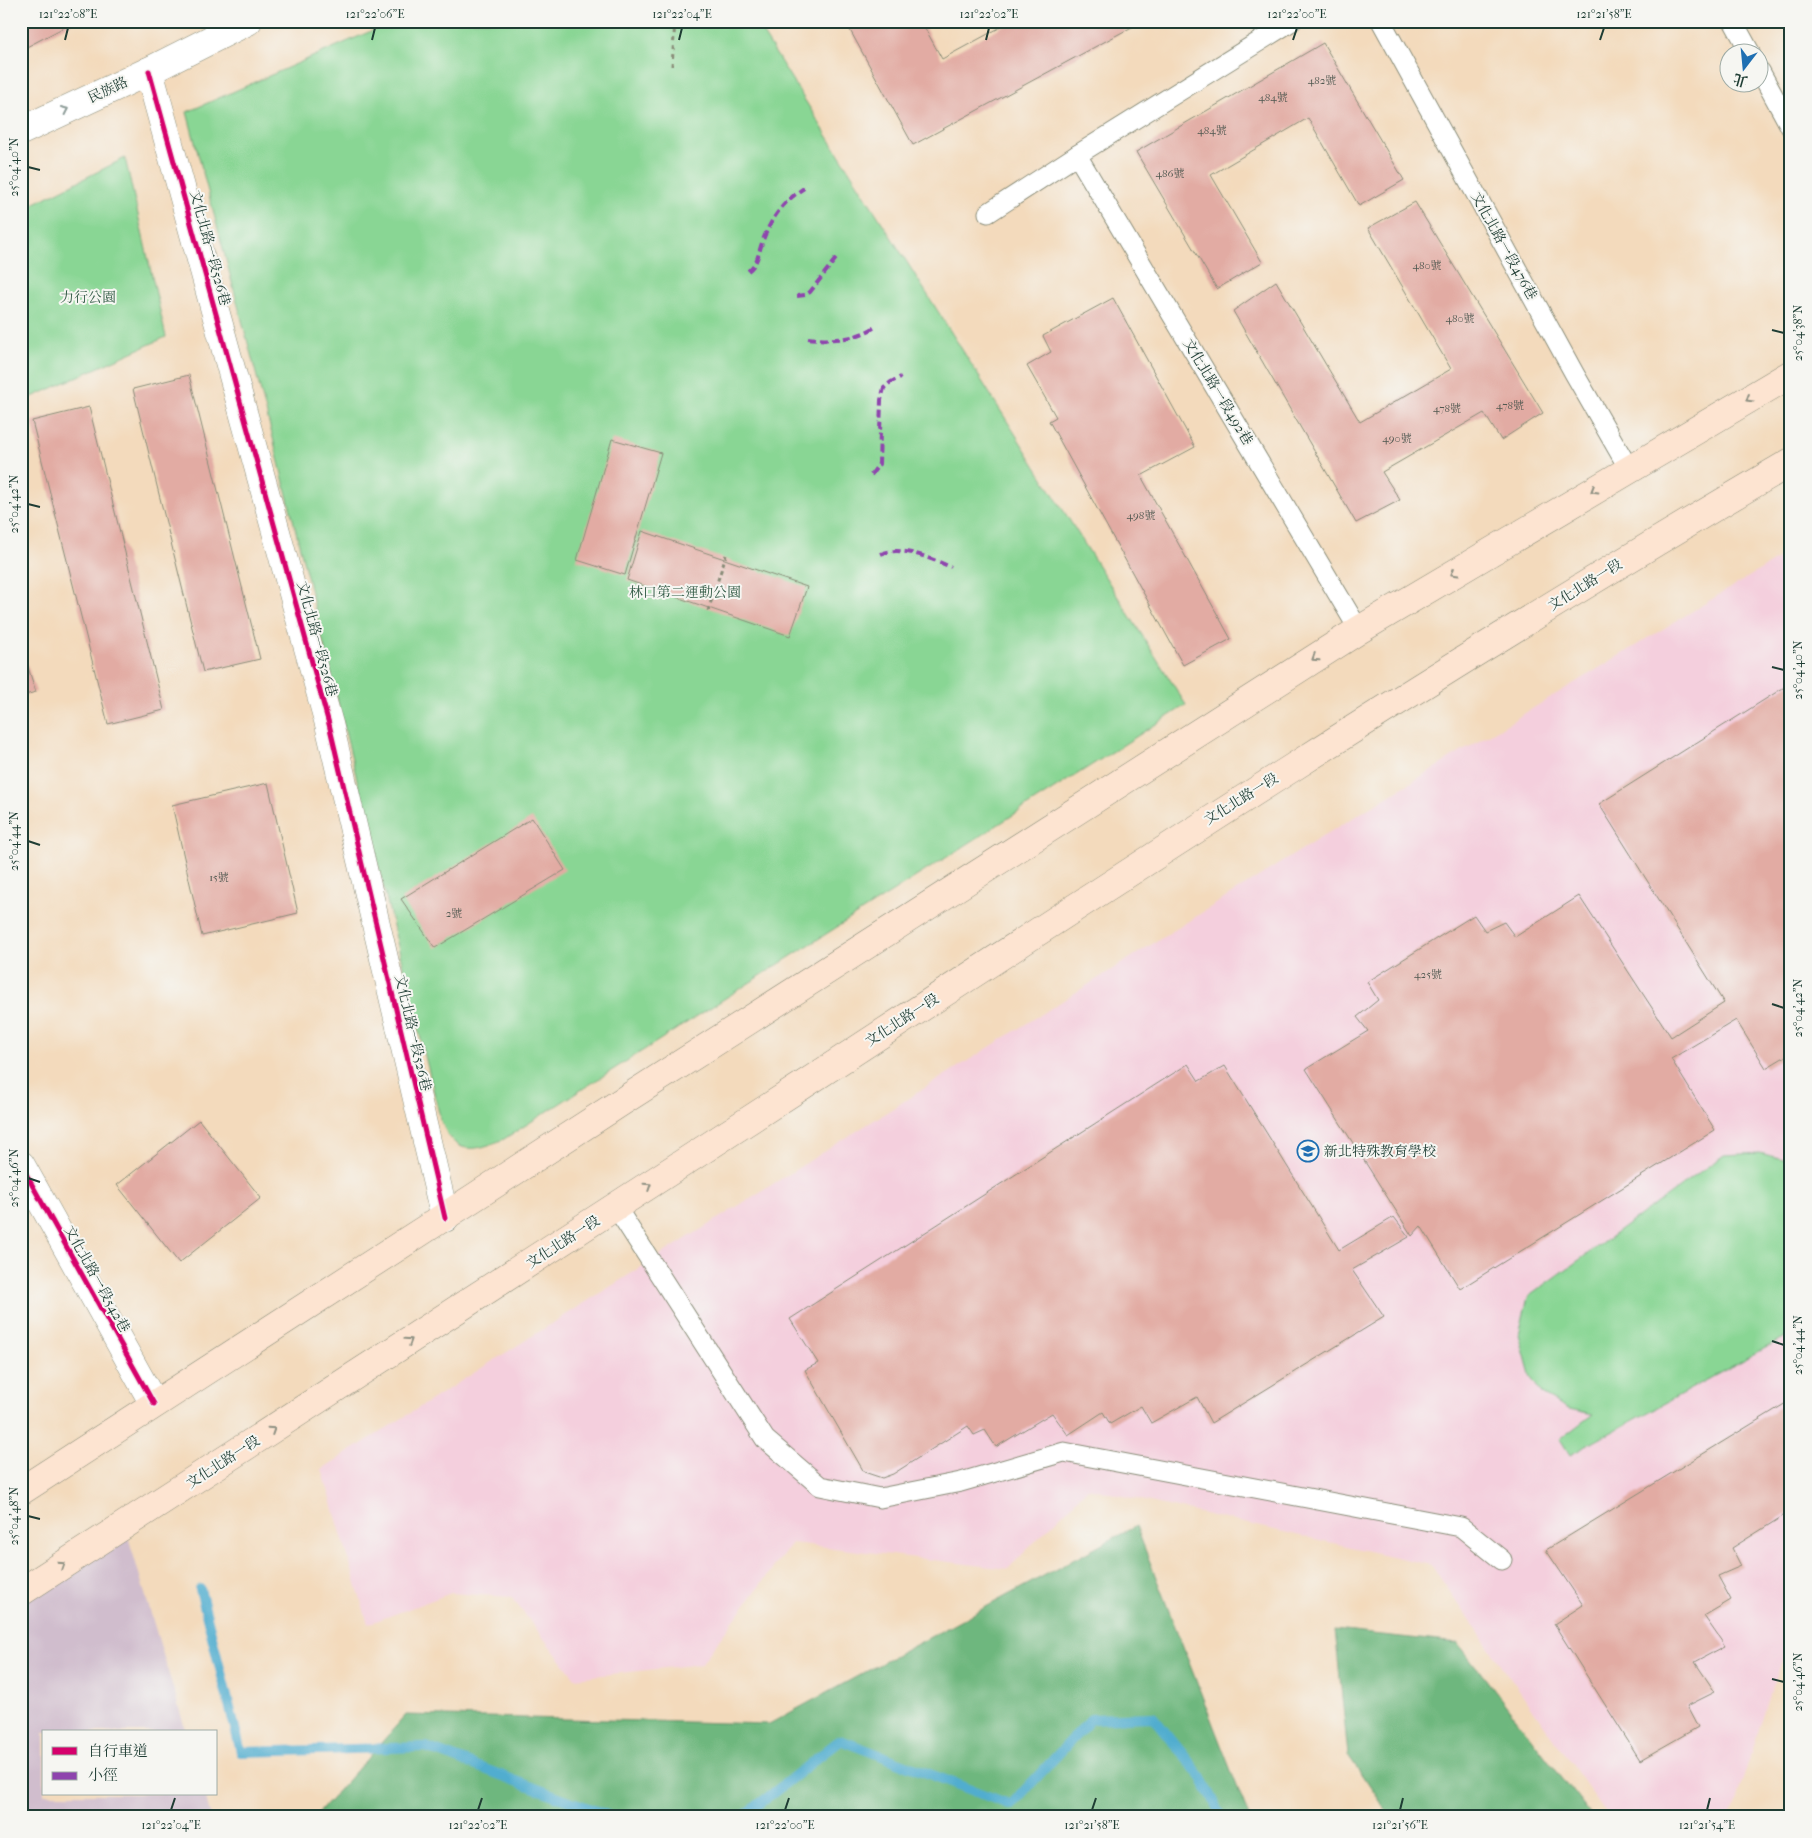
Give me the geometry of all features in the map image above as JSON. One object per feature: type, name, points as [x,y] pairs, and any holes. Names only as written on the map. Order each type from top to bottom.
[{"type":"main road","points":[[21,1491],[621,1103],[1359,630],[1791,374]]},
{"type":"main road","name":"文化北路一段","points":[[21,1592],[616,1207],[1220,812],[1666,535],[1791,462]]},
{"type":"street","name":"民族路","points":[[21,131],[248,21]]},
{"type":"street","name":"文化北路一段526巷","points":[[149,70],[329,724],[445,1218]]},
{"type":"street","name":"文化北路一段542巷","points":[[21,1165],[154,1404]]},
{"type":"lane","points":[[988,213],[1077,155],[1292,21]]},
{"type":"lane","name":"文化北路一段476巷","points":[[1381,21],[1574,373],[1629,469]]},
{"type":"lane","points":[[1733,21],[1745,42]]},
{"type":"lane","points":[[1770,89],[1791,128]]},
{"type":"lane","name":"文化北路一段492巷","points":[[1077,155],[1359,630]]},
{"type":"lane","points":[[616,1207],[766,1440],[820,1486],[880,1498],[961,1482],[1064,1452],[1461,1527],[1502,1560]]},
{"type":"path","points":[[672,66],[675,21]]},
{"type":"path","points":[[708,611],[726,555]]},
{"type":"shaded area","name":"新北特殊教育學校","points":[[1791,551],[1791,1628],[1731,1817],[1609,1817],[1431,1565],[1088,1488],[1008,1569],[792,1543],[701,1664],[575,1678],[511,1597],[451,1593],[368,1624],[322,1469],[1328,833]]},
{"type":"shaded area","points":[[124,1523],[185,1730],[42,1730],[42,1796],[206,1796],[211,1817],[21,1817],[21,1594]]},
{"type":"green space","name":"林口第二運動公園","points":[[394,21],[755,21],[1186,705],[504,1139],[476,1148],[463,1147],[457,1144],[448,1135],[441,1121],[273,438],[187,112]]},
{"type":"green space","name":"力行公園","points":[[125,158],[166,337],[21,402],[21,210]]},
{"type":"green space","points":[[1760,1153],[1791,1161],[1791,1334],[1570,1455],[1560,1439],[1593,1414],[1569,1409],[1543,1395],[1531,1378],[1519,1334],[1528,1297],[1724,1155]]},
{"type":"green space","points":[[1136,1526],[1249,1817],[315,1817],[406,1715],[769,1724]]},
{"type":"green space","points":[[1335,1630],[1458,1643],[1592,1817],[1391,1817],[1348,1755]]},
{"type":"building","points":[[21,21],[76,21],[21,50]]},
{"type":"building","points":[[845,21],[921,21],[942,59],[1012,21],[1143,21],[913,145]]},
{"type":"building","points":[[1323,43],[1404,180],[1359,206],[1308,118],[1211,175],[1262,262],[1217,289],[1136,152]]},
{"type":"building","points":[[1415,202],[1543,413],[1501,440],[1484,413],[1382,472],[1400,500],[1356,523],[1233,311],[1276,281],[1360,422],[1451,369],[1368,228]]},
{"type":"building","points":[[1113,298],[1195,447],[1141,476],[1231,639],[1183,665],[1049,421],[1056,417],[1027,366],[1051,352],[1043,336]]},
{"type":"building","points":[[189,375],[260,659],[203,672],[133,389]]},
{"type":"building","points":[[89,407],[164,710],[108,724],[32,421]]},
{"type":"building","points":[[612,439],[661,453],[625,575],[577,560]]},
{"type":"building","points":[[642,531],[807,587],[790,636],[627,580]]},
{"type":"building","points":[[21,646],[36,692],[21,696]]},
{"type":"building","points":[[1791,683],[1791,1053],[1766,1068],[1736,1020],[1671,1059],[1715,1130],[1460,1289],[1421,1226],[1412,1236],[1306,1069],[1368,1031],[1357,1017],[1378,1000],[1367,982],[1474,915],[1485,931],[1504,922],[1515,937],[1579,896],[1671,1037],[1724,1003],[1599,804]]},
{"type":"building","points":[[268,783],[298,913],[202,936],[172,805]]},
{"type":"building","points":[[532,818],[565,870],[435,948],[401,899]]},
{"type":"building","points":[[1188,1064],[1199,1081],[1225,1066],[1339,1250],[1394,1217],[1409,1237],[1352,1270],[1384,1317],[1211,1423],[1197,1397],[1151,1423],[1141,1406],[1110,1424],[1103,1412],[1068,1435],[1052,1413],[996,1447],[985,1430],[974,1435],[968,1426],[893,1474],[882,1478],[864,1472],[805,1370],[818,1363],[790,1319]]},
{"type":"building","points":[[199,1120],[261,1198],[179,1263],[117,1185]]},
{"type":"building","points":[[1791,1400],[1791,1511],[1732,1548],[1741,1566],[1718,1576],[1731,1600],[1704,1616],[1725,1646],[1695,1662],[1715,1692],[1687,1706],[1698,1727],[1640,1760],[1554,1624],[1583,1605],[1546,1550]]},
{"type":"waterway","points":[[200,1589],[241,1752],[426,1747],[612,1817]]},
{"type":"waterway","points":[[743,1817],[840,1740],[1011,1805],[1091,1719],[1153,1717],[1202,1778],[1222,1817]]},
{"type":"marked path","points":[[748,271],[756,261],[774,217],[790,199],[804,188]]},
{"type":"marked path","points":[[797,296],[810,292],[838,256]]},
{"type":"marked path","points":[[808,338],[851,337],[875,327]]},
{"type":"marked path","points":[[871,475],[879,464],[881,400],[884,388],[901,377]]},
{"type":"marked path","points":[[881,554],[898,551],[907,552],[951,567]]},
{"type":"cycle path","points":[[149,71],[329,724],[445,1218]]},
{"type":"cycle path","points":[[21,1165],[154,1404]]},
{"type":"place","name":"新北特殊教育學校","points":[[1308,1151]]}]
